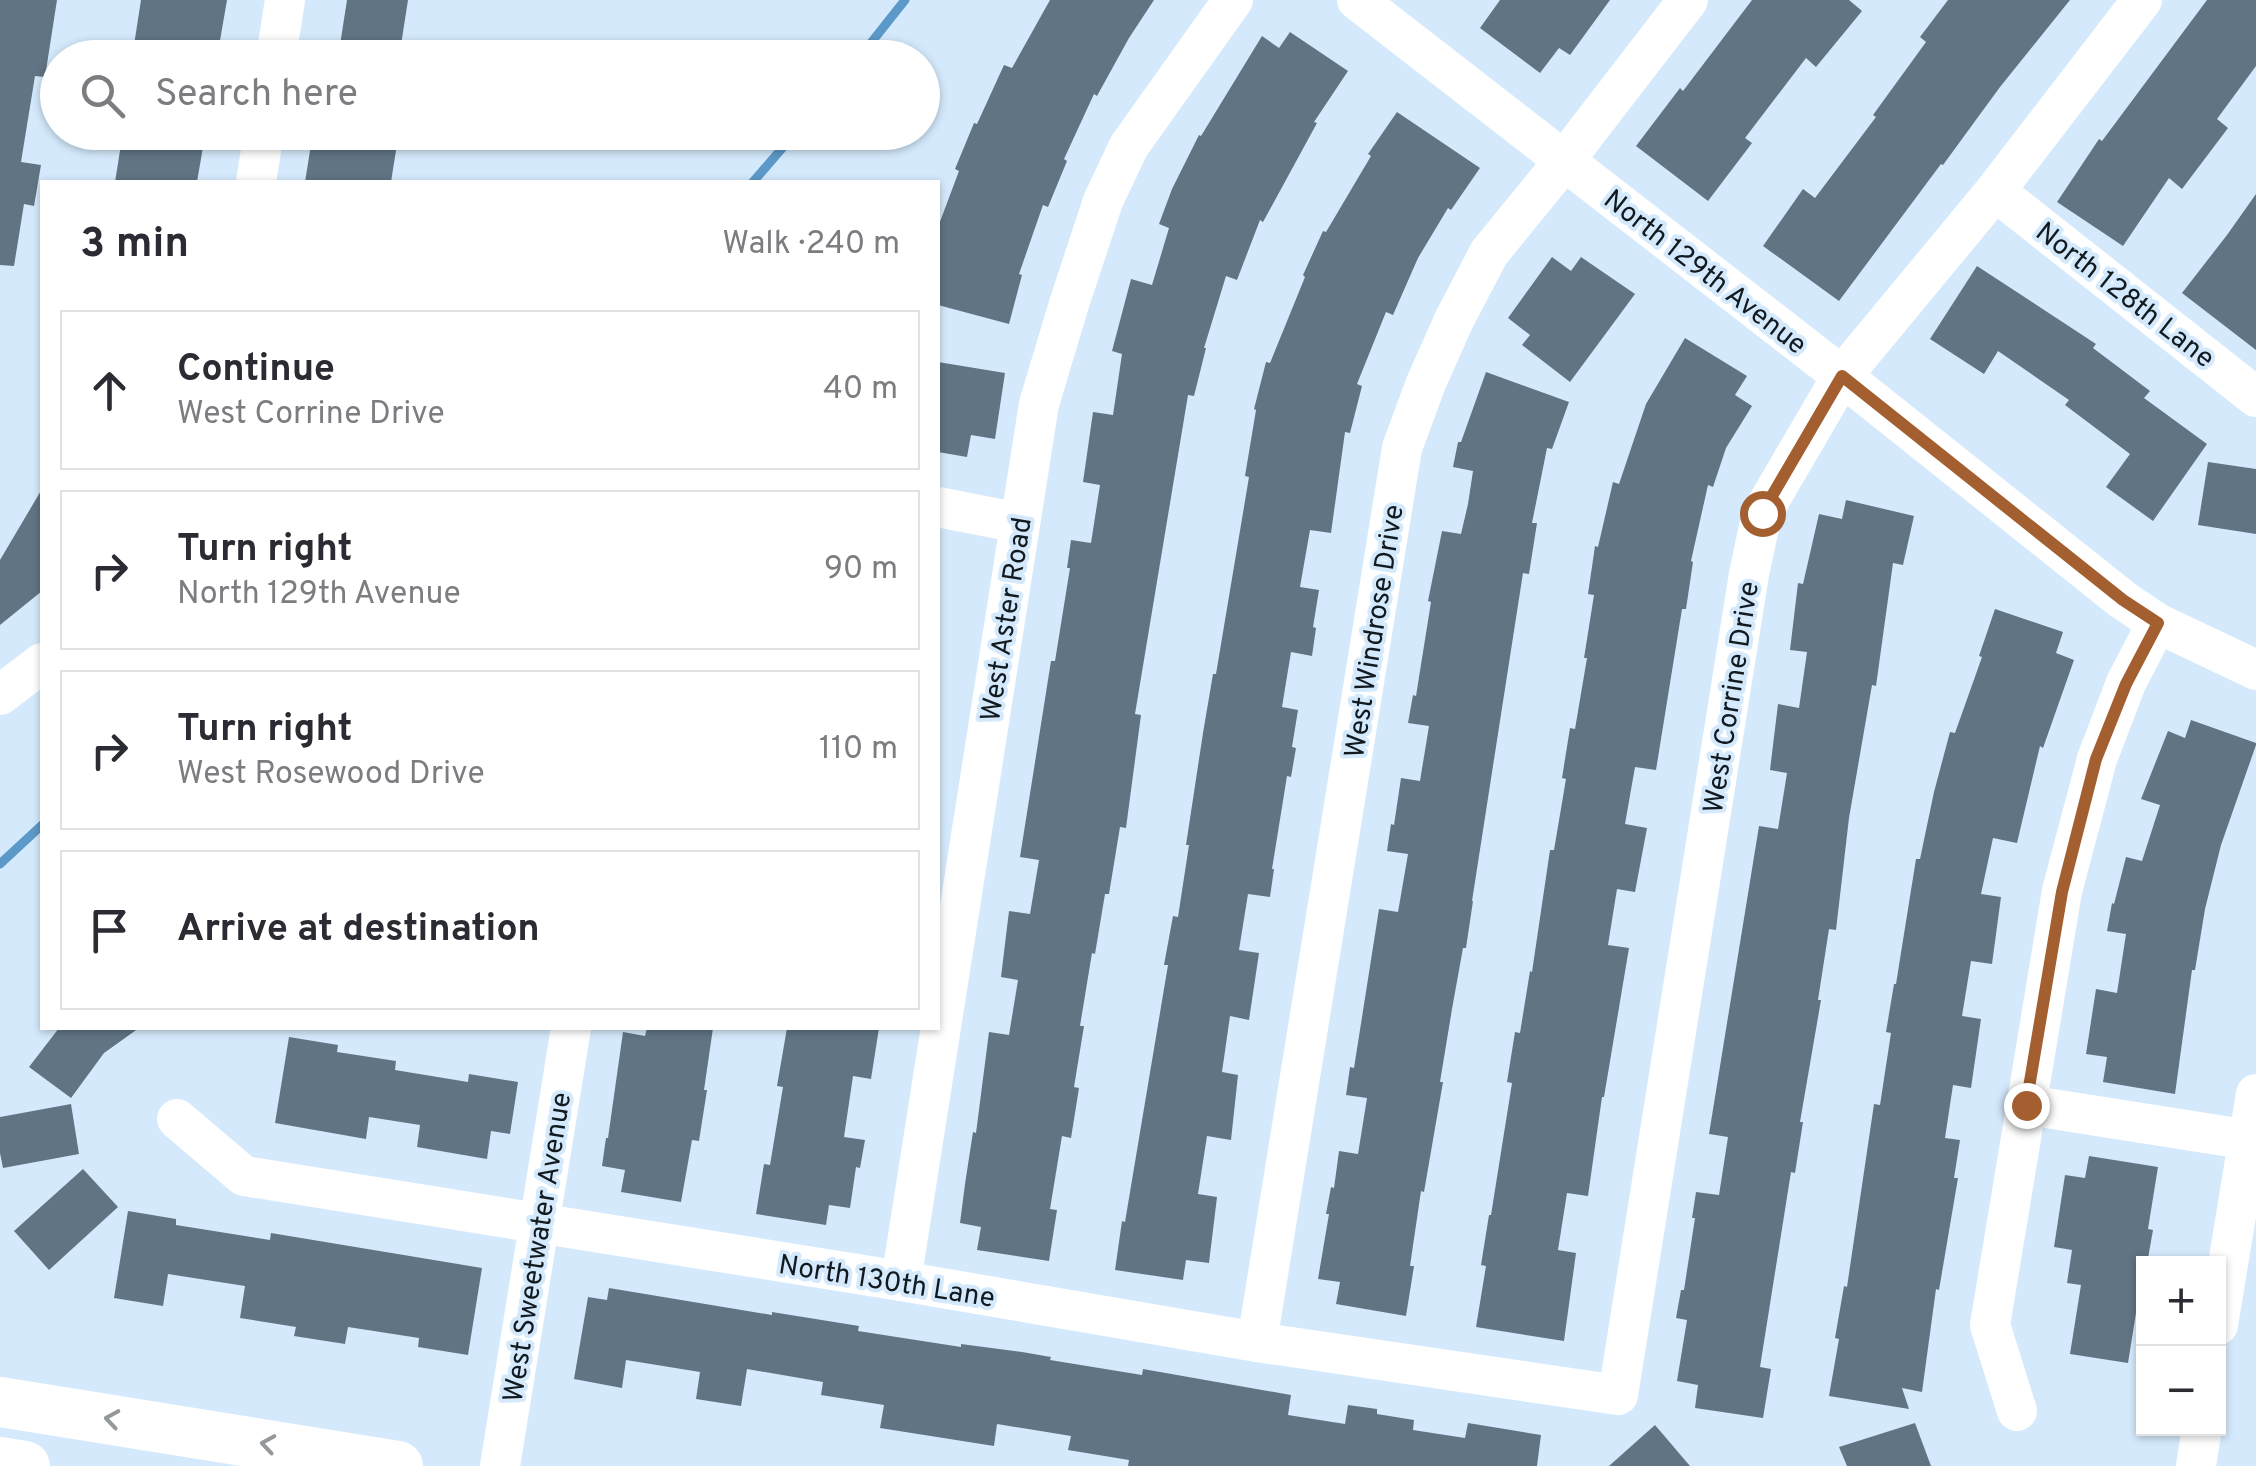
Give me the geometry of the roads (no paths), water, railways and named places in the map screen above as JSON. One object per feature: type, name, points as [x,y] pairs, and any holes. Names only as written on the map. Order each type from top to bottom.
[{"type":"main road","points":[[0,1402],[398,1466]]},
{"type":"main road","points":[[0,1462],[25,1466]]},
{"type":"street","points":[[279,40],[285,0]]},
{"type":"street","name":"West Aster Road","points":[[940,1029],[1039,404],[1103,201],[1129,146],[1233,0]]},
{"type":"street","name":"North 129th Avenue","points":[[1357,0],[1842,376],[2123,600],[2158,623],[2256,670]]},
{"type":"street","name":"West Windrose Drive","points":[[1257,1342],[1402,448],[1426,383],[1489,252],[1688,0]]},
{"type":"street","name":"West Corrine Drive","points":[[1618,1395],[1762,513],[1842,376],[1995,190],[2142,0]]},
{"type":"street","points":[[256,180],[261,150]]},
{"type":"street","name":"North 128th Lane","points":[[1995,190],[2256,396]]},
{"type":"street","points":[[940,507],[1020,523]]},
{"type":"street","points":[[2017,1411],[1990,1325],[2062,892],[2096,759],[2126,684],[2158,623]]},
{"type":"street","points":[[0,695],[40,665]]},
{"type":"street","name":"West Sweetwater Avenue","points":[[500,1466],[571,1030]]},
{"type":"street","name":"West Aster Road","points":[[900,1282],[940,1030]]},
{"type":"street","points":[[2226,1281],[2252,1140],[2256,1094]]},
{"type":"street","points":[[2026,1105],[2252,1140]]},
{"type":"street","name":"North 130th Lane","points":[[176,1120],[244,1176],[1257,1342],[1618,1395]]},
{"type":"street","points":[[2196,1466],[2201,1436]]},
{"type":"waterway","points":[[873,40],[905,0]]},
{"type":"waterway","points":[[755,180],[781,150]]},
{"type":"waterway","points":[[0,864],[40,827]]}]
